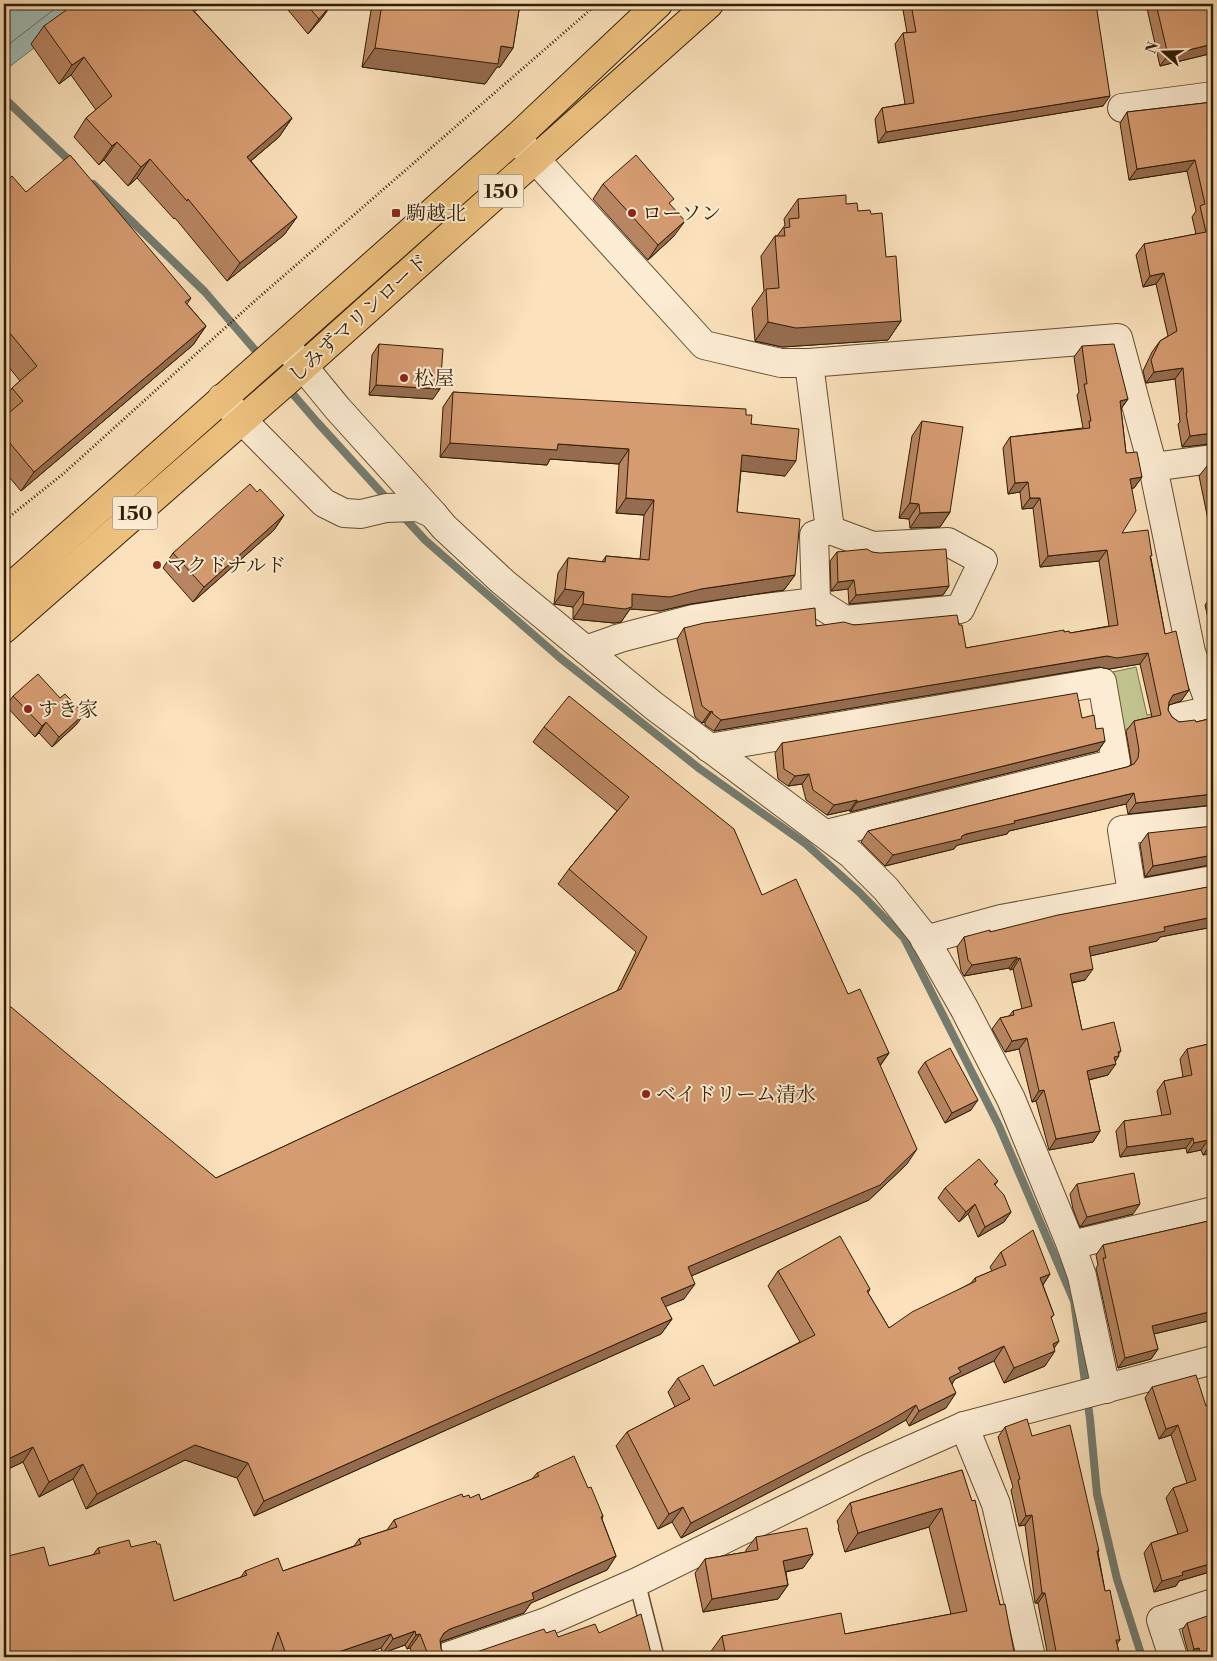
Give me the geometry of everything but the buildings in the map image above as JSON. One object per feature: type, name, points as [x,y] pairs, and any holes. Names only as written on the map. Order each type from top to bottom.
[{"type":"highway","name":"しみずマリンロード","points":[[4,593],[516,138],[658,4]]},
{"type":"highway","name":"しみずマリンロード","points":[[4,629],[536,160],[709,4]]},
{"type":"street","points":[[1122,108],[1213,96]]},
{"type":"street","points":[[516,138],[704,345],[781,363],[809,363],[1118,338],[1153,467],[1191,652],[1213,711],[1176,718]]},
{"type":"street","points":[[278,349],[297,371],[338,409],[426,511],[503,582],[654,706],[851,854],[886,889],[925,940],[964,1008],[1010,1099],[1082,1276],[1101,1390]]},
{"type":"street","points":[[809,363],[830,530]]},
{"type":"street","points":[[222,398],[241,420],[324,504],[344,513],[361,514],[386,508],[426,511]]},
{"type":"street","points":[[1153,467],[1212,459]]},
{"type":"street","points":[[586,650],[620,638],[693,619],[816,602],[845,620],[960,609],[983,561],[948,542],[873,546],[830,530],[814,535],[816,602]]},
{"type":"street","points":[[710,748],[1102,682],[1116,763],[826,834]]},
{"type":"street","points":[[1132,893],[1122,830],[1213,820]]},
{"type":"street","points":[[925,940],[1001,919],[1132,893],[1213,880]]},
{"type":"street","points":[[1071,1245],[1213,1211]]},
{"type":"street","points":[[446,1657],[546,1622],[637,1582],[869,1468],[964,1426],[1213,1360]]},
{"type":"street","points":[[964,1426],[996,1504],[1031,1657]]},
{"type":"street","points":[[1173,1657],[1161,1620],[1213,1603]]},
{"type":"lane","points":[[637,1582],[656,1657]]},
{"type":"path","points":[[4,521],[63,474],[257,299],[597,4]]},
{"type":"green space","points":[[1136,667],[1147,715],[1164,712],[1166,721],[1117,731],[1108,673]]},
{"type":"water","points":[[4,4],[91,4],[4,71]]},
{"type":"waterway","points":[[4,98],[73,164]]},
{"type":"waterway","points":[[93,184],[205,292],[317,422],[389,501]]},
{"type":"waterway","points":[[402,515],[425,540],[559,657],[700,769],[806,844],[859,892],[904,938],[999,1126],[1074,1301],[1090,1419],[1097,1494],[1117,1579],[1142,1657]]},
{"type":"place","name":"駒越北","points":[[396,213]]},
{"type":"place","name":"ローソン","points":[[632,213]]},
{"type":"place","name":"松屋","points":[[404,378]]},
{"type":"place","name":"マクドナルド","points":[[157,565]]},
{"type":"place","name":"すき家","points":[[28,709]]},
{"type":"place","name":"ベイドリーム清水","points":[[646,1094]]}]
